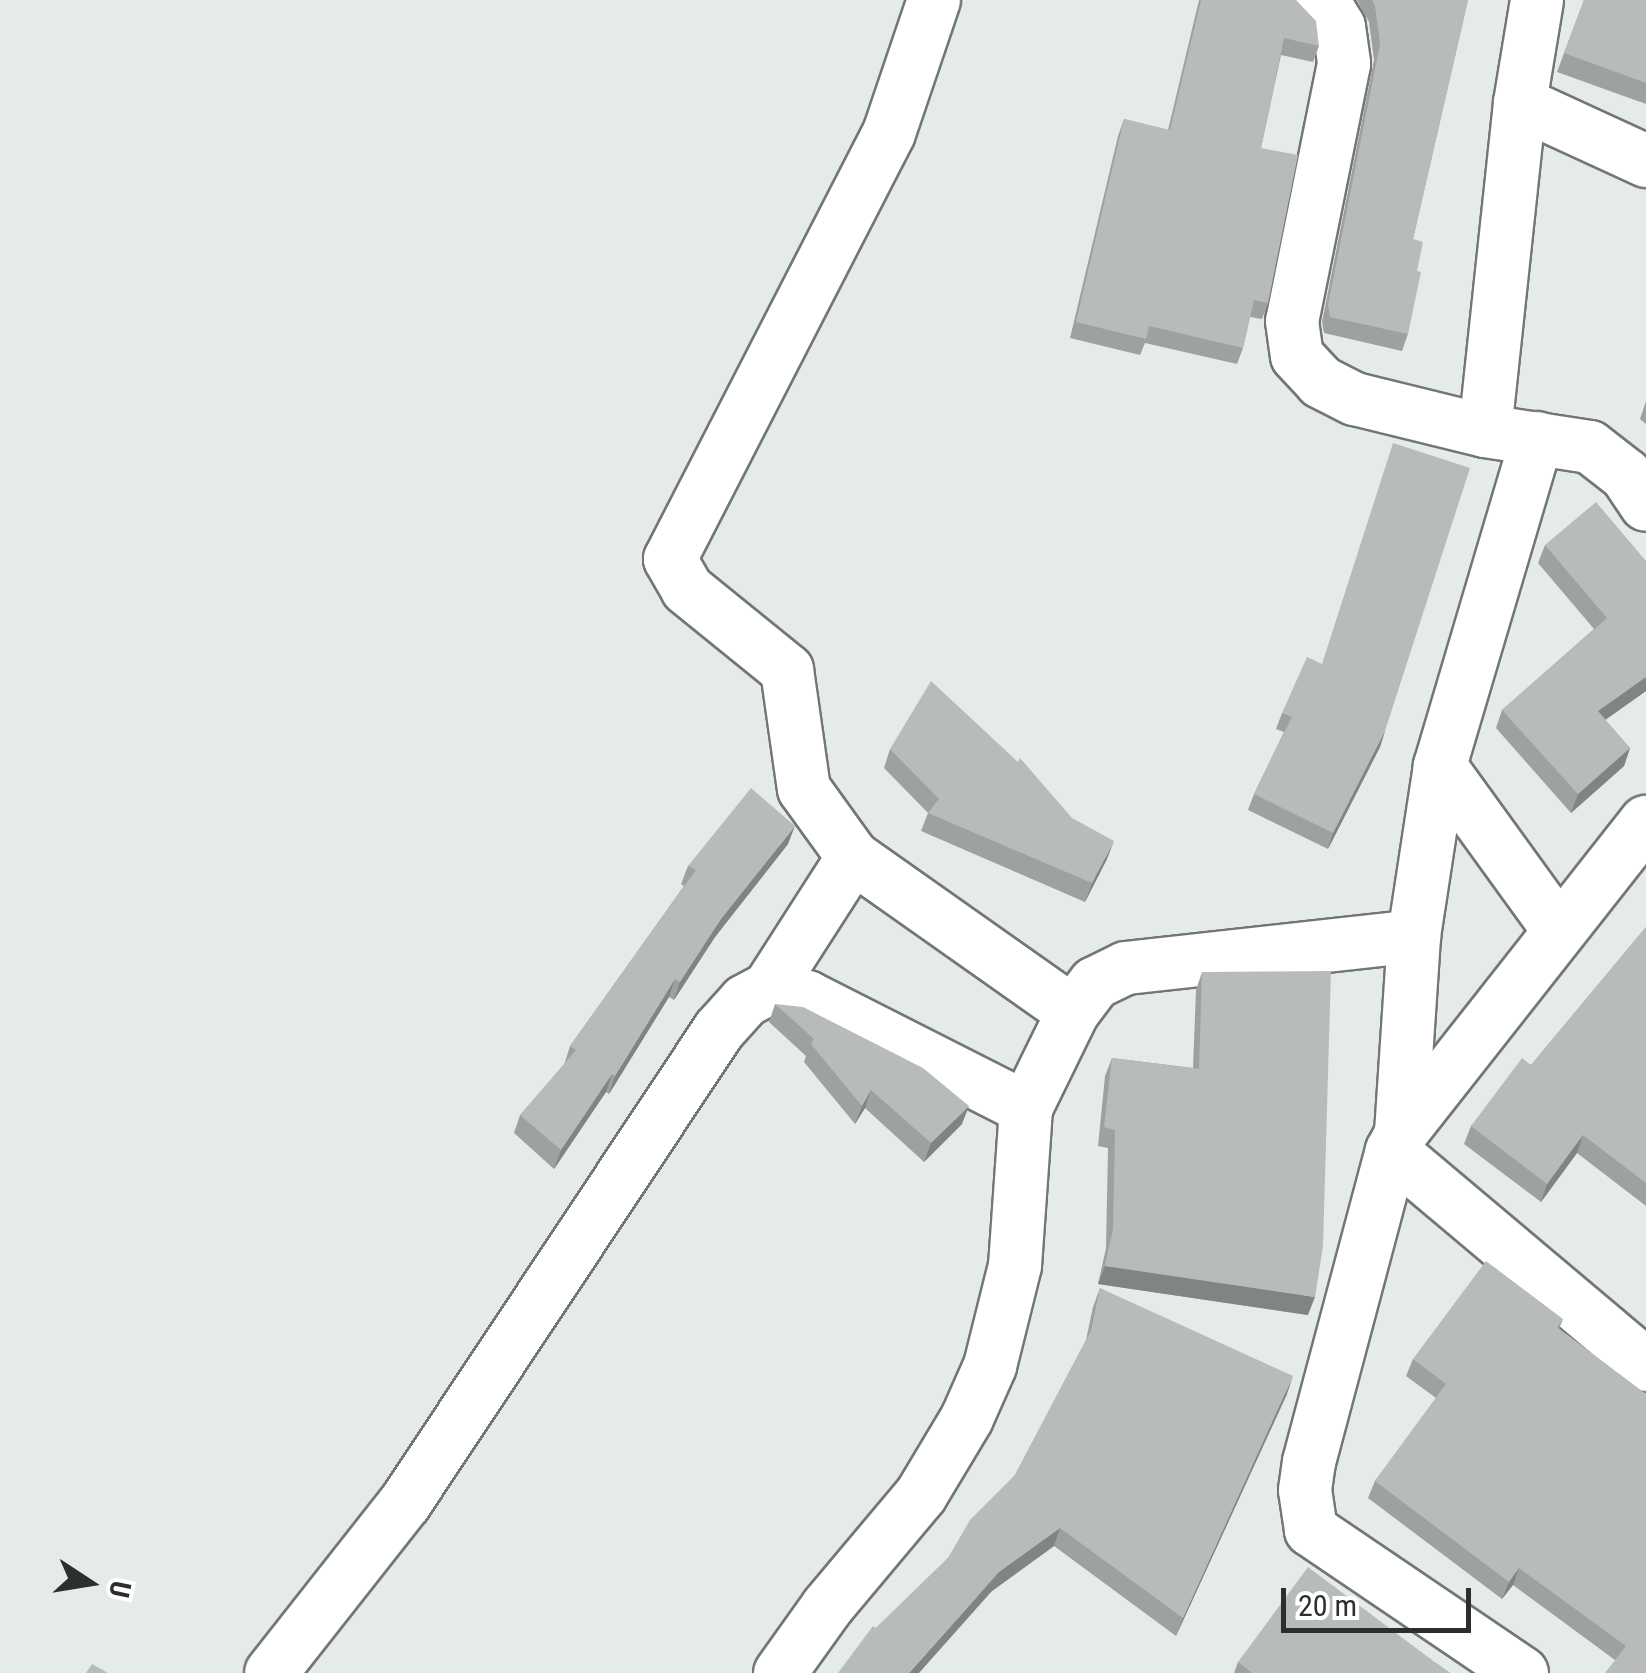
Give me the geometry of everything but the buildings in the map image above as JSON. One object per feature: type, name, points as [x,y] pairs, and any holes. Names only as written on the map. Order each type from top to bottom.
[{"type":"street","points":[[934,0],[889,134],[670,559],[687,588],[787,670],[804,789],[853,856],[1073,1012]]},
{"type":"street","points":[[1313,0],[1331,14],[1339,27],[1344,64],[1292,321],[1296,356],[1321,382],[1355,399],[1485,431],[1590,446],[1626,474],[1646,505]]},
{"type":"street","points":[[1485,431],[1520,104],[1537,0]]},
{"type":"street","points":[[1520,104],[1646,162]]},
{"type":"street","points":[[1522,1673],[1312,1530],[1306,1511],[1309,1462],[1397,1142],[1414,936],[1440,766],[1537,438]]},
{"type":"street","points":[[1440,766],[1558,929]]},
{"type":"street","points":[[1397,1142],[1558,929],[1646,822]]},
{"type":"street","points":[[271,1673],[405,1503],[719,1030],[745,1001],[770,988],[853,856]]},
{"type":"street","points":[[780,1673],[828,1607],[921,1494],[967,1418],[982,1384],[1016,1266],[1026,1108],[1073,1012],[1095,983],[1126,968],[1414,936]]},
{"type":"street","points":[[770,988],[807,997],[1026,1108]]},
{"type":"street","points":[[1397,1142],[1642,1351]]}]
